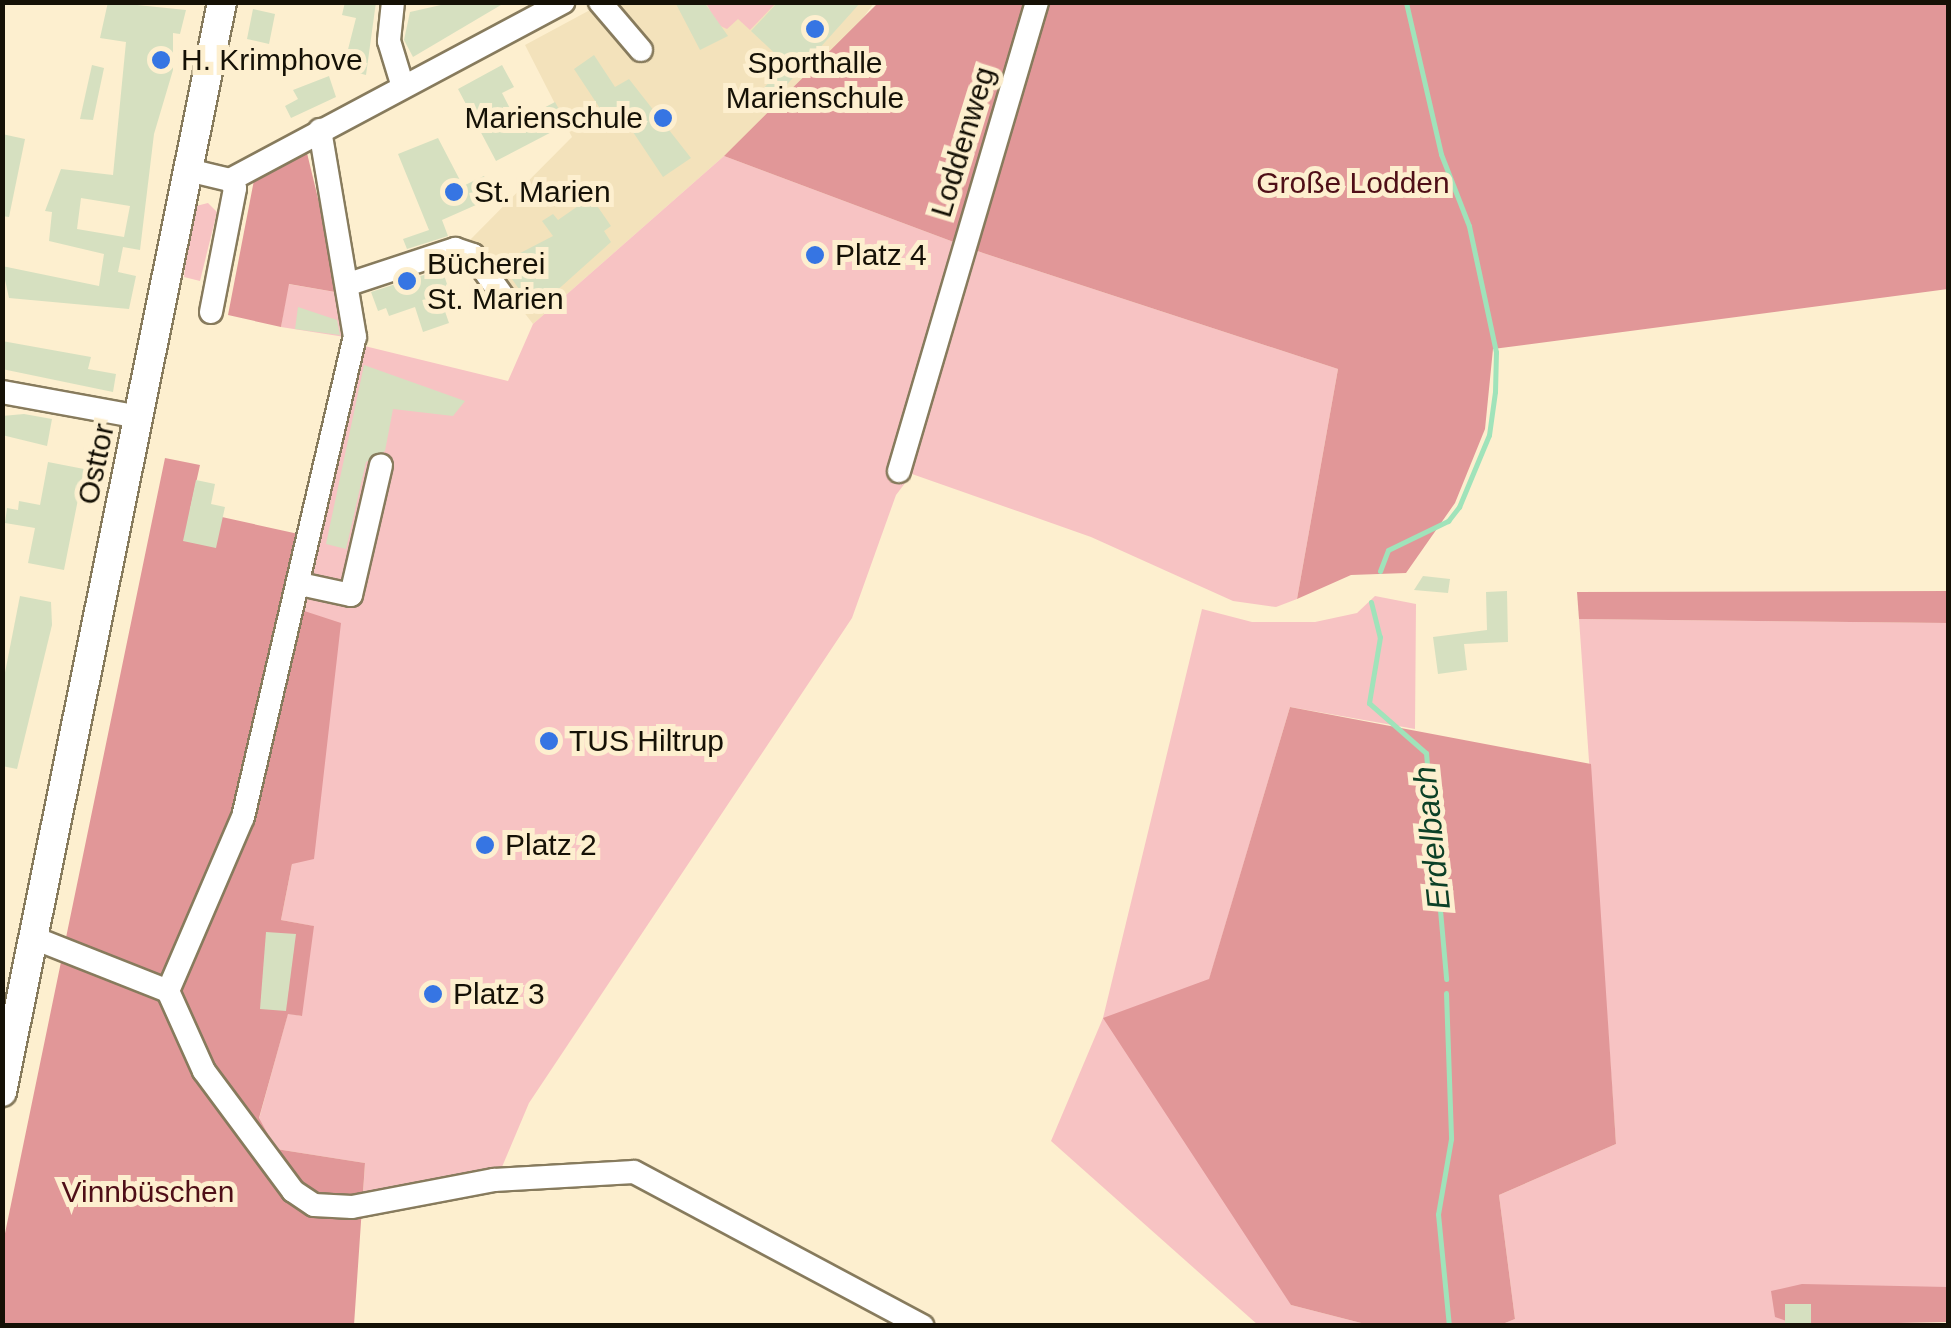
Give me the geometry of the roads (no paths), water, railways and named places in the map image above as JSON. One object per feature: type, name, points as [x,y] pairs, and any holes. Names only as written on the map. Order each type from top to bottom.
[{"type":"main road","name":"Osttor","points":[[2,1092],[222,2]]},
{"type":"street","points":[[393,2],[389,41],[403,87]]},
{"type":"street","points":[[188,170],[230,180],[564,2]]},
{"type":"street","points":[[600,2],[641,50]]},
{"type":"street","name":"Loddenweg","points":[[900,471],[1036,2]]},
{"type":"street","points":[[168,991],[242,817],[300,584],[355,337],[320,130]]},
{"type":"street","points":[[211,312],[235,188],[230,180]]},
{"type":"street","points":[[349,284],[454,249],[473,255],[504,298]]},
{"type":"street","points":[[2,392],[138,417]]},
{"type":"street","points":[[300,584],[351,595],[381,465]]},
{"type":"street","points":[[34,938],[168,991],[204,1071],[293,1191],[314,1204],[352,1207],[494,1180],[634,1172],[923,1326]]},
{"type":"waterway","name":"Erdelbach","points":[[1380,571],[1388,550],[1448,521],[1459,507],[1489,435],[1495,392],[1496,352],[1469,226],[1441,154],[1406,2]]},
{"type":"waterway","name":"Erdelbach","points":[[1371,602],[1380,637],[1369,703],[1426,753],[1446,979]]},
{"type":"waterway","name":"Erdelbach","points":[[1446,993],[1451,1139],[1438,1214],[1449,1326]]},
{"type":"place","name":"Sporthalle Marienschule","points":[[815,29]]},
{"type":"place","name":"H. Krimphove","points":[[161,60]]},
{"type":"place","name":"Marienschule","points":[[663,118]]},
{"type":"place","name":"St. Marien","points":[[454,192]]},
{"type":"place","name":"Platz 4","points":[[815,255]]},
{"type":"place","name":"Bücherei St. Marien","points":[[407,281]]},
{"type":"place","name":"TUS Hiltrup","points":[[549,741]]},
{"type":"place","name":"Platz 2","points":[[485,845]]},
{"type":"place","name":"Platz 3","points":[[433,994]]},
{"type":"park label","name":"Große Lodden","points":[[1353,183]]},
{"type":"park label","name":"Vinnbüschen","points":[[148,1192]]}]
